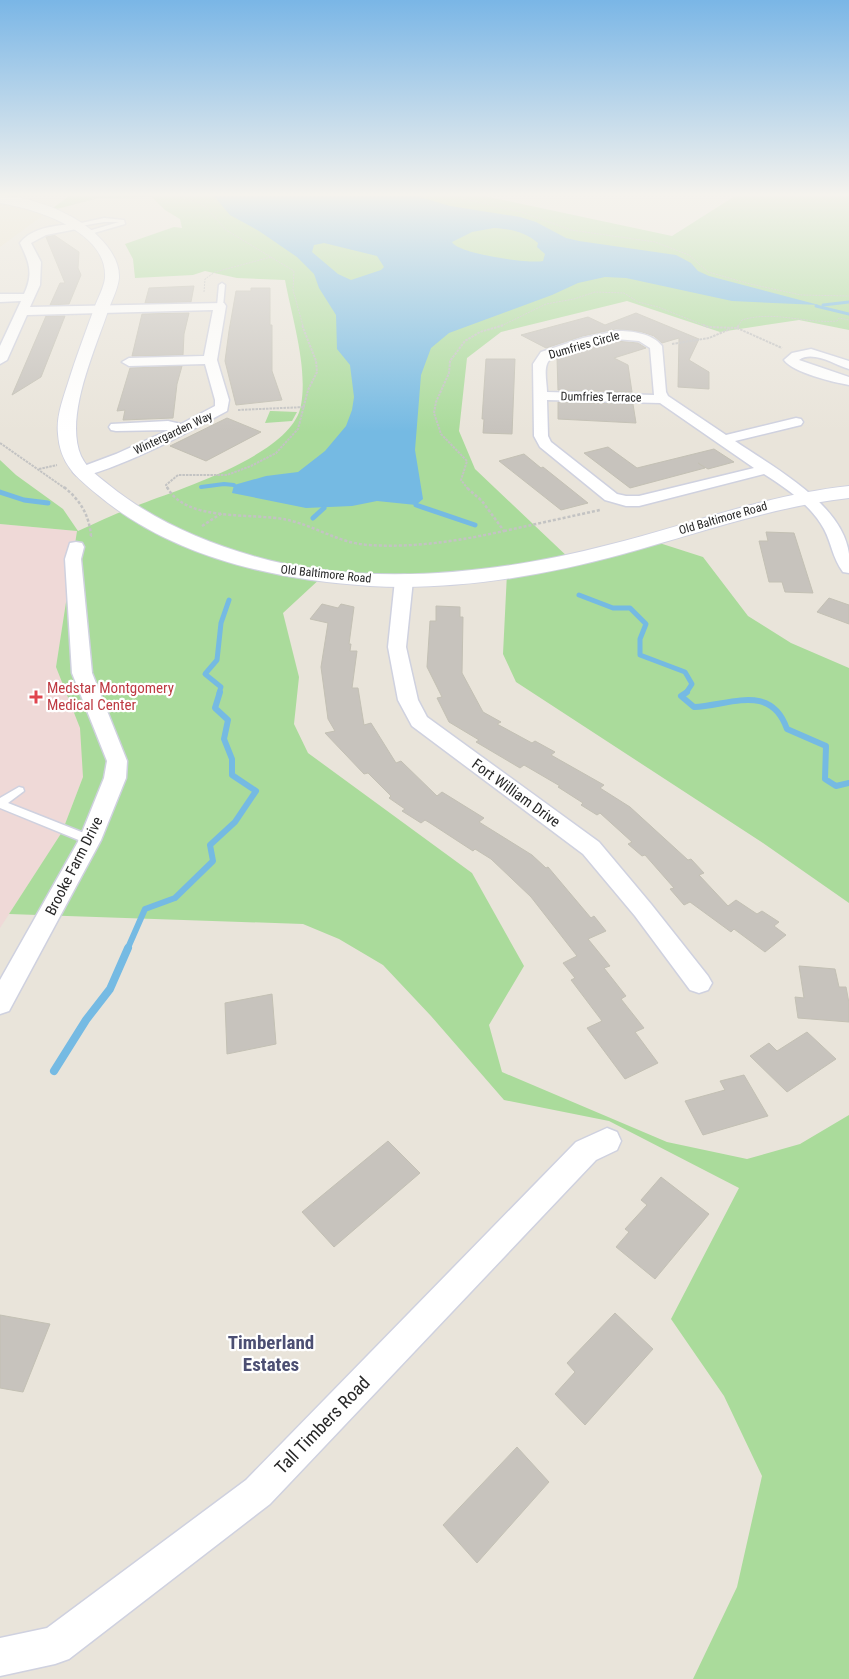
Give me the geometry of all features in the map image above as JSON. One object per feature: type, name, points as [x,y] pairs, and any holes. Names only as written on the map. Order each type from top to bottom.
[{"type":"street","points":[[0,360],[30,297],[34,285],[34,274]]},
{"type":"street","name":"Old Baltimore Road","points":[[112,274],[77,382],[66,427],[70,454],[81,472],[138,516],[188,540],[235,558],[277,569],[323,576],[404,580],[471,578],[507,573],[612,551],[770,504],[803,497],[849,492]]},
{"type":"street","points":[[0,298],[30,297]]},
{"type":"street","points":[[24,311],[220,306]]},
{"type":"street","name":"Wintergarden Way","points":[[81,472],[121,457],[183,429],[222,408],[222,400],[210,360],[220,306]]},
{"type":"street","name":"Dumfries Circle","points":[[656,346],[633,335],[614,334],[546,355],[540,364],[541,436],[545,444],[612,497],[626,501],[639,501],[766,470]]},
{"type":"street","points":[[656,346],[659,392],[662,398],[766,470],[794,486],[826,520],[833,531],[846,564]]},
{"type":"street","points":[[849,365],[812,354],[799,354],[791,360],[795,364],[849,381]]},
{"type":"street","points":[[129,362],[210,360]]},
{"type":"street","name":"Dumfries Terrace","points":[[540,396],[662,398]]},
{"type":"street","points":[[723,440],[796,422]]},
{"type":"street","points":[[116,427],[168,425],[183,429]]},
{"type":"street","name":"Brooke Farm Drive","points":[[0,1004],[90,840],[115,778],[117,761],[82,673],[73,560],[76,547]]},
{"type":"street","name":"Fort William Drive","points":[[404,580],[397,647],[408,700],[419,721],[591,848],[644,910],[700,983]]},
{"type":"street","name":"Tall Timbers Road","points":[[0,1657],[55,1645],[258,1492],[586,1151],[607,1141]]},
{"type":"lane","points":[[220,306],[222,286]]},
{"type":"lane","points":[[0,803],[20,791]]},
{"type":"lane","points":[[0,803],[90,840]]},
{"type":"path","points":[[294,274],[293,290],[300,319],[316,361],[317,372],[308,390],[298,429],[288,442],[268,459],[227,475],[178,475],[166,485],[169,494],[183,503],[216,513],[288,520],[326,536],[353,544],[391,546],[461,540],[586,512],[628,509],[639,501]]},
{"type":"path","points":[[716,274],[801,295],[849,296]]},
{"type":"path","points":[[504,531],[482,501],[461,480],[467,461],[441,434],[434,418],[436,402],[449,373],[450,361],[465,341],[486,330],[502,326],[537,308],[595,292],[624,293],[638,302],[658,307],[698,324],[714,328],[737,328],[754,337],[799,354]]},
{"type":"path","points":[[737,328],[742,320],[760,316],[779,316],[828,322],[837,321],[839,318],[849,320]]},
{"type":"path","points":[[656,346],[702,341],[731,329]]},
{"type":"path","points":[[220,410],[305,407]]},
{"type":"path","points":[[0,443],[18,457],[54,479],[84,509],[88,518],[91,536],[76,547]]},
{"type":"shaded area","name":"Medstar Montgomery Medical Center","points":[[0,524],[77,531],[56,667],[88,728],[83,777],[62,832],[0,928]]},
{"type":"green space","points":[[135,274],[195,274],[193,275],[135,278]]},
{"type":"green space","points":[[220,274],[849,274],[849,330],[799,320],[720,332],[627,301],[501,332],[467,358],[459,431],[475,469],[571,560],[650,540],[703,557],[748,616],[791,643],[849,668],[849,903],[763,843],[516,682],[503,654],[507,573],[323,576],[283,613],[299,677],[294,724],[308,753],[472,873],[524,966],[489,1025],[502,1072],[667,1142],[747,1159],[800,1144],[849,1115],[849,1679],[693,1679],[737,1587],[762,1476],[724,1396],[671,1319],[739,1188],[609,1121],[504,1100],[431,1016],[383,965],[339,939],[303,924],[9,914],[62,832],[83,777],[80,728],[56,667],[77,531],[0,524],[0,460],[16,475],[63,509],[78,531],[125,510],[208,479],[258,454],[278,439],[294,423],[301,405],[303,390],[301,359],[285,280],[237,278]]},
{"type":"green space","points":[[270,411],[297,412],[292,421],[265,423]]},
{"type":"water","points":[[314,274],[339,274],[351,280],[368,274],[705,274],[819,305],[732,301],[626,278],[605,277],[578,283],[552,295],[449,333],[431,348],[421,375],[415,450],[423,499],[416,505],[377,501],[352,506],[306,508],[232,493],[234,485],[266,476],[298,472],[325,451],[346,426],[352,410],[354,397],[350,365],[337,349],[336,315],[319,288]]},
{"type":"building","points":[[61,274],[81,274],[69,304],[50,305],[60,283],[65,283]]},
{"type":"building","points":[[194,286],[191,302],[145,303],[149,288]]},
{"type":"building","points":[[251,288],[270,288],[272,371],[282,400],[236,405],[225,361],[236,291],[251,291]]},
{"type":"building","points":[[189,313],[184,334],[183,355],[132,356],[142,314]]},
{"type":"building","points":[[636,313],[699,339],[689,360],[709,372],[709,389],[678,387],[679,338],[662,343],[654,336],[642,332],[616,329],[583,336],[546,348],[521,335],[588,317],[605,325]]},
{"type":"building","points":[[46,316],[65,316],[41,377],[12,395]]},
{"type":"building","points":[[616,341],[638,343],[646,348],[614,358],[628,365],[632,392],[558,390],[557,358],[579,349]]},
{"type":"building","points":[[486,359],[515,359],[512,434],[483,433],[484,419],[482,419]]},
{"type":"building","points":[[182,366],[177,384],[173,418],[123,420],[125,410],[117,411],[130,368]]},
{"type":"building","points":[[558,402],[633,404],[636,423],[558,419]]},
{"type":"building","points":[[227,418],[261,432],[206,461],[170,446]]},
{"type":"building","points":[[608,447],[637,468],[714,449],[734,462],[708,469],[698,463],[705,468],[630,488],[584,453]]},
{"type":"building","points":[[524,454],[588,503],[561,510],[499,461]]},
{"type":"building","points":[[766,532],[794,533],[813,593],[785,592],[782,582],[769,582],[759,541],[768,541]]},
{"type":"building","points":[[829,598],[849,605],[849,624],[817,612]]},
{"type":"building","points":[[322,604],[338,608],[341,604],[354,607],[349,644],[351,644],[350,651],[357,651],[352,688],[358,688],[364,725],[371,723],[396,763],[401,761],[437,796],[442,792],[484,818],[479,822],[532,855],[546,868],[548,867],[591,918],[594,916],[606,931],[588,939],[610,966],[604,968],[626,996],[621,999],[644,1028],[635,1032],[658,1063],[625,1079],[587,1028],[602,1021],[571,980],[575,978],[563,963],[577,956],[531,897],[491,859],[475,849],[473,851],[425,820],[421,823],[402,811],[405,809],[389,798],[391,796],[368,773],[364,774],[325,733],[335,731],[328,719],[321,667],[328,623],[310,619]]},
{"type":"building","points":[[436,606],[460,607],[460,617],[463,617],[462,673],[483,712],[501,722],[497,724],[532,743],[535,741],[555,752],[551,755],[604,785],[600,788],[630,807],[688,860],[691,859],[704,873],[699,875],[728,906],[736,900],[757,914],[762,911],[779,922],[774,926],[786,935],[765,952],[734,929],[731,932],[690,902],[684,905],[670,889],[674,888],[645,855],[642,856],[628,844],[632,842],[600,813],[597,815],[581,805],[583,803],[558,787],[560,786],[524,765],[520,768],[476,742],[479,740],[449,722],[437,698],[442,697],[427,667],[430,621],[436,621]]},
{"type":"building","points":[[799,966],[835,969],[839,987],[846,987],[849,1003],[849,1022],[798,1018],[795,997],[804,998]]},
{"type":"building","points":[[272,994],[276,1044],[227,1054],[225,1003]]},
{"type":"building","points":[[807,1032],[836,1059],[787,1092],[750,1056],[769,1043],[777,1051]]},
{"type":"building","points":[[744,1075],[768,1116],[703,1135],[685,1101],[725,1090],[720,1081]]},
{"type":"building","points":[[388,1141],[420,1173],[334,1247],[302,1212]]},
{"type":"building","points":[[661,1177],[709,1214],[655,1279],[616,1247],[629,1232],[625,1229],[647,1205],[641,1200]]},
{"type":"building","points":[[615,1313],[653,1349],[585,1425],[555,1394],[575,1372],[567,1363]]},
{"type":"building","points":[[0,1315],[50,1324],[23,1392],[0,1388]]},
{"type":"building","points":[[517,1447],[549,1482],[477,1563],[443,1525]]},
{"type":"waterway","points":[[823,305],[849,302]]},
{"type":"waterway","points":[[816,306],[849,314]]},
{"type":"waterway","points":[[201,487],[224,484],[234,485]]},
{"type":"waterway","points":[[0,492],[24,500],[48,503]]},
{"type":"waterway","points":[[416,505],[475,525]]},
{"type":"waterway","points":[[313,518],[324,508]]},
{"type":"waterway","points":[[579,595],[613,608],[630,608],[646,624],[640,639],[640,655],[685,672],[692,684],[686,692]]},
{"type":"waterway","points":[[219,693],[221,687],[205,674],[217,660],[221,623],[229,600]]},
{"type":"waterway","points":[[127,950],[145,909],[175,898],[213,861],[210,845],[235,822],[256,791],[232,775],[232,759],[224,739],[228,720],[215,708],[220,692]]},
{"type":"waterway","points":[[686,692],[681,696],[694,707],[748,700],[760,701],[771,706],[780,715],[787,729],[826,746],[825,779],[836,786],[849,783]]},
{"type":"waterway","points":[[54,1071],[86,1020],[110,989],[128,948]]},
{"type":"place","name":"Medstar Montgomery Medical Center","points":[[36,697]]},
{"type":"district","name":"Timberland Estates","points":[[271,1353]]}]
